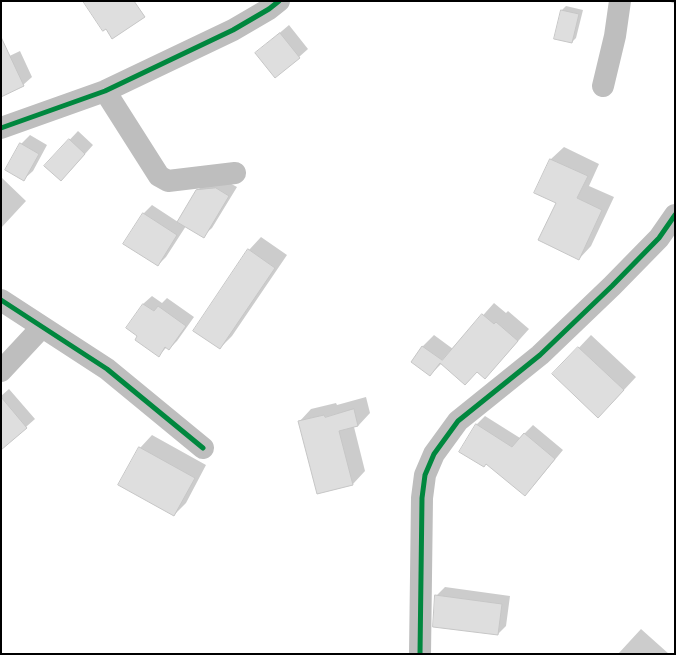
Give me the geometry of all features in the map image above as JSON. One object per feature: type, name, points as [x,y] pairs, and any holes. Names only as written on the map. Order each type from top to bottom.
[{"type":"street","points":[[1,128],[105,91],[233,30],[270,9],[279,1]]},
{"type":"street","points":[[603,86],[615,36],[620,1]]},
{"type":"street","points":[[105,91],[159,176],[168,181],[235,173]]},
{"type":"street","points":[[420,654],[422,498],[425,475],[434,454],[458,421],[540,355],[612,286],[659,238],[675,215]]},
{"type":"street","points":[[1,300],[107,369],[203,448]]},
{"type":"street","points":[[1,371],[42,327]]},
{"type":"building","points":[[83,1],[134,1],[145,17],[112,39],[106,29],[103,31]]},
{"type":"building","points":[[561,10],[579,14],[572,43],[554,39]]},
{"type":"building","points":[[280,33],[300,58],[275,78],[255,53]]},
{"type":"building","points":[[1,37],[24,86],[1,97]]},
{"type":"building","points":[[69,139],[85,154],[61,181],[44,166]]},
{"type":"building","points":[[20,143],[39,154],[24,181],[5,170]]},
{"type":"building","points":[[550,159],[588,176],[577,198],[602,210],[579,260],[538,240],[556,203],[534,193]]},
{"type":"building","points":[[216,188],[229,196],[204,238],[177,222],[196,190]]},
{"type":"building","points":[[143,213],[177,235],[158,266],[123,244]]},
{"type":"building","points":[[248,249],[275,268],[220,349],[193,331]]},
{"type":"building","points":[[143,304],[154,311],[158,306],[186,326],[169,350],[165,347],[159,357],[135,340],[137,336],[126,328]]},
{"type":"building","points":[[482,314],[494,324],[496,322],[518,341],[485,379],[477,372],[465,385],[440,363],[430,376],[411,362],[422,346],[442,360]]},
{"type":"building","points":[[578,347],[624,390],[598,418],[552,374]]},
{"type":"building","points":[[1,397],[27,428],[1,450]]},
{"type":"building","points":[[354,409],[358,426],[339,431],[353,485],[317,494],[298,421],[324,415],[325,417]]},
{"type":"building","points":[[476,424],[512,447],[524,433],[555,459],[525,496],[486,464],[484,467],[459,452]]},
{"type":"building","points":[[139,447],[195,478],[174,516],[118,485]]},
{"type":"building","points":[[435,595],[502,604],[498,635],[433,627]]},
{"type":"cycle path","points":[[1,128],[105,91],[233,30],[269,9],[279,1]]},
{"type":"cycle path","points":[[420,654],[422,498],[425,475],[434,454],[458,421],[540,355],[612,286],[659,238],[675,215]]},
{"type":"cycle path","points":[[1,300],[107,369],[203,448]]}]
